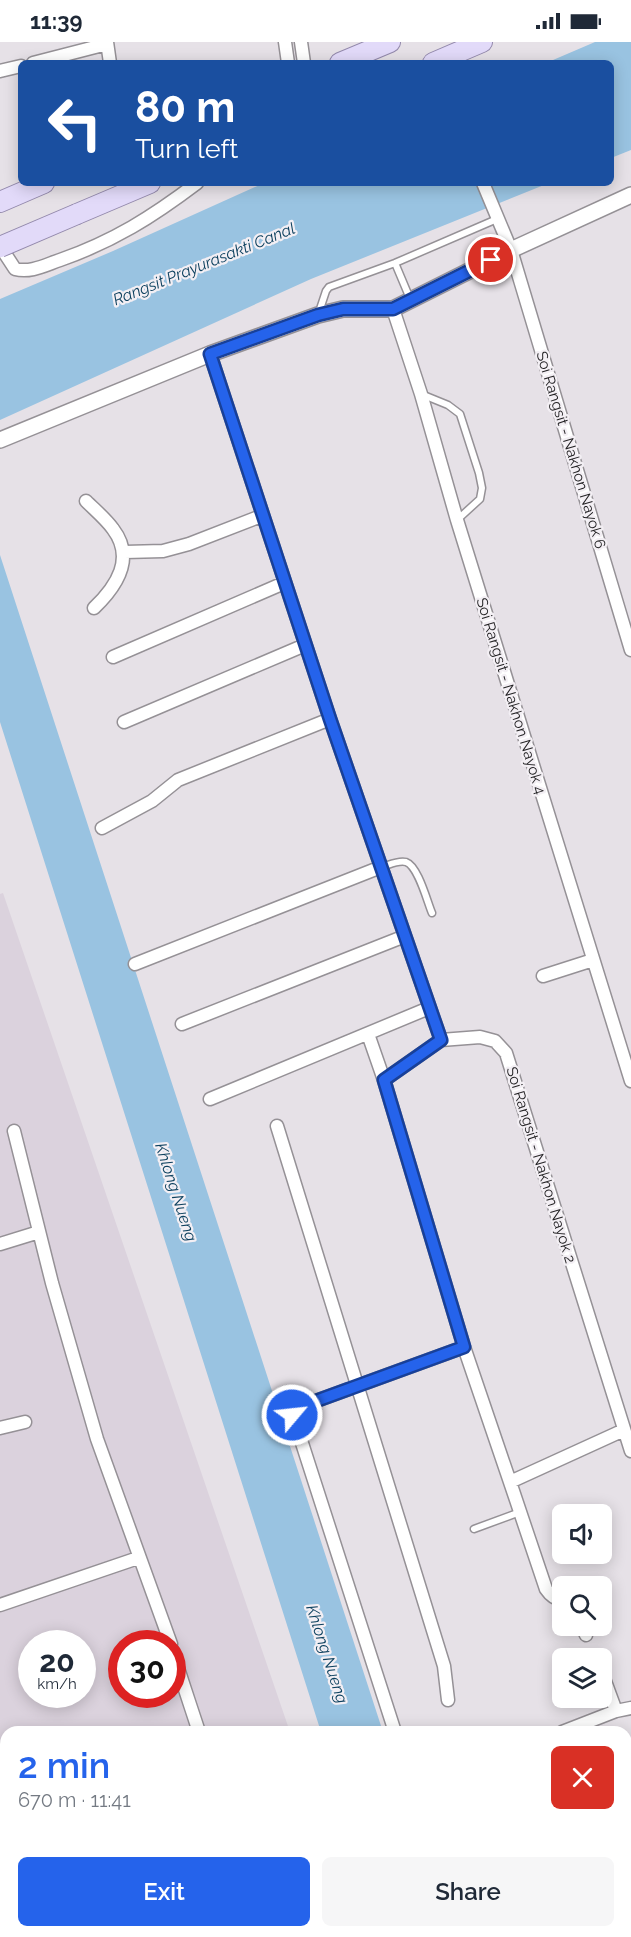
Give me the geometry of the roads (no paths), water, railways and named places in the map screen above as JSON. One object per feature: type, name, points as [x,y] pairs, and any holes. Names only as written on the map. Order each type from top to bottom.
[{"type":"main road","points":[[347,60],[390,42]]},
{"type":"main road","points":[[441,60],[483,42]]},
{"type":"main road","points":[[0,202],[37,186]]},
{"type":"main road","points":[[0,247],[143,186]]},
{"type":"street","points":[[285,42],[288,60]]},
{"type":"street","points":[[301,42],[304,60]]},
{"type":"street","points":[[44,60],[107,43],[110,60]]},
{"type":"street","points":[[0,71],[18,67]]},
{"type":"street","points":[[0,247],[15,269],[23,271],[33,269],[88,250],[119,235],[157,213],[193,186]]},
{"type":"street","name":"Soi Rangsit - Nakhon Nayok 6","points":[[484,186],[511,250],[631,650]]},
{"type":"street","points":[[0,441],[210,354],[318,315],[343,309],[393,309],[511,250],[631,195]]},
{"type":"street","name":"Soi Rangsit - Nakhon Nayok 4","points":[[393,309],[631,1081]]},
{"type":"street","points":[[210,354],[261,516],[441,1040],[384,1080]]},
{"type":"street","points":[[86,501],[114,529],[125,552],[119,576],[111,592],[94,608]]},
{"type":"street","points":[[125,552],[163,551],[189,544],[261,516]]},
{"type":"street","points":[[113,657],[284,583]]},
{"type":"street","points":[[124,722],[305,645]]},
{"type":"street","points":[[102,828],[152,801],[178,780],[330,719]]},
{"type":"street","points":[[135,964],[381,867]]},
{"type":"street","points":[[182,1024],[405,936]]},
{"type":"street","points":[[543,976],[593,960]]},
{"type":"street","points":[[210,1099],[429,1008]]},
{"type":"street","points":[[369,1034],[464,1347],[546,1588],[552,1597]]},
{"type":"street","name":"Soi Rangsit - Nakhon Nayok 2","points":[[441,1040],[480,1037],[495,1041],[506,1053],[631,1451]]},
{"type":"street","points":[[277,1126],[444,1666],[448,1700]]},
{"type":"street","points":[[14,1131],[51,1284],[97,1439],[166,1630]]},
{"type":"street","points":[[0,1244],[39,1232]]},
{"type":"street","points":[[393,1726],[292,1415],[294,1409],[464,1347]]},
{"type":"street","points":[[0,1428],[25,1422]]},
{"type":"street","points":[[510,1482],[624,1430]]},
{"type":"street","points":[[0,1605],[138,1558]]},
{"type":"street","points":[[186,1693],[197,1726]]},
{"type":"street","points":[[612,1700],[616,1711]]},
{"type":"street","points":[[577,1726],[616,1711],[631,1708]]},
{"type":"lane","points":[[318,315],[329,287],[395,263],[495,214]]},
{"type":"lane","points":[[395,263],[411,301]]},
{"type":"lane","points":[[421,394],[448,405],[460,414],[478,473],[482,488],[480,500],[457,520]]},
{"type":"lane","points":[[381,867],[406,862],[414,869],[432,913]]},
{"type":"lane","points":[[474,1528],[520,1512]]},
{"type":"water","points":[[595,42],[631,42],[631,150],[614,157],[614,60],[553,60]]},
{"type":"water","name":"Rangsit Prayurasakti Canal","points":[[257,186],[542,186],[311,279],[0,420],[0,299]]},
{"type":"water","name":"Khlong Nueng","points":[[0,555],[381,1726],[319,1726],[0,722]]}]
